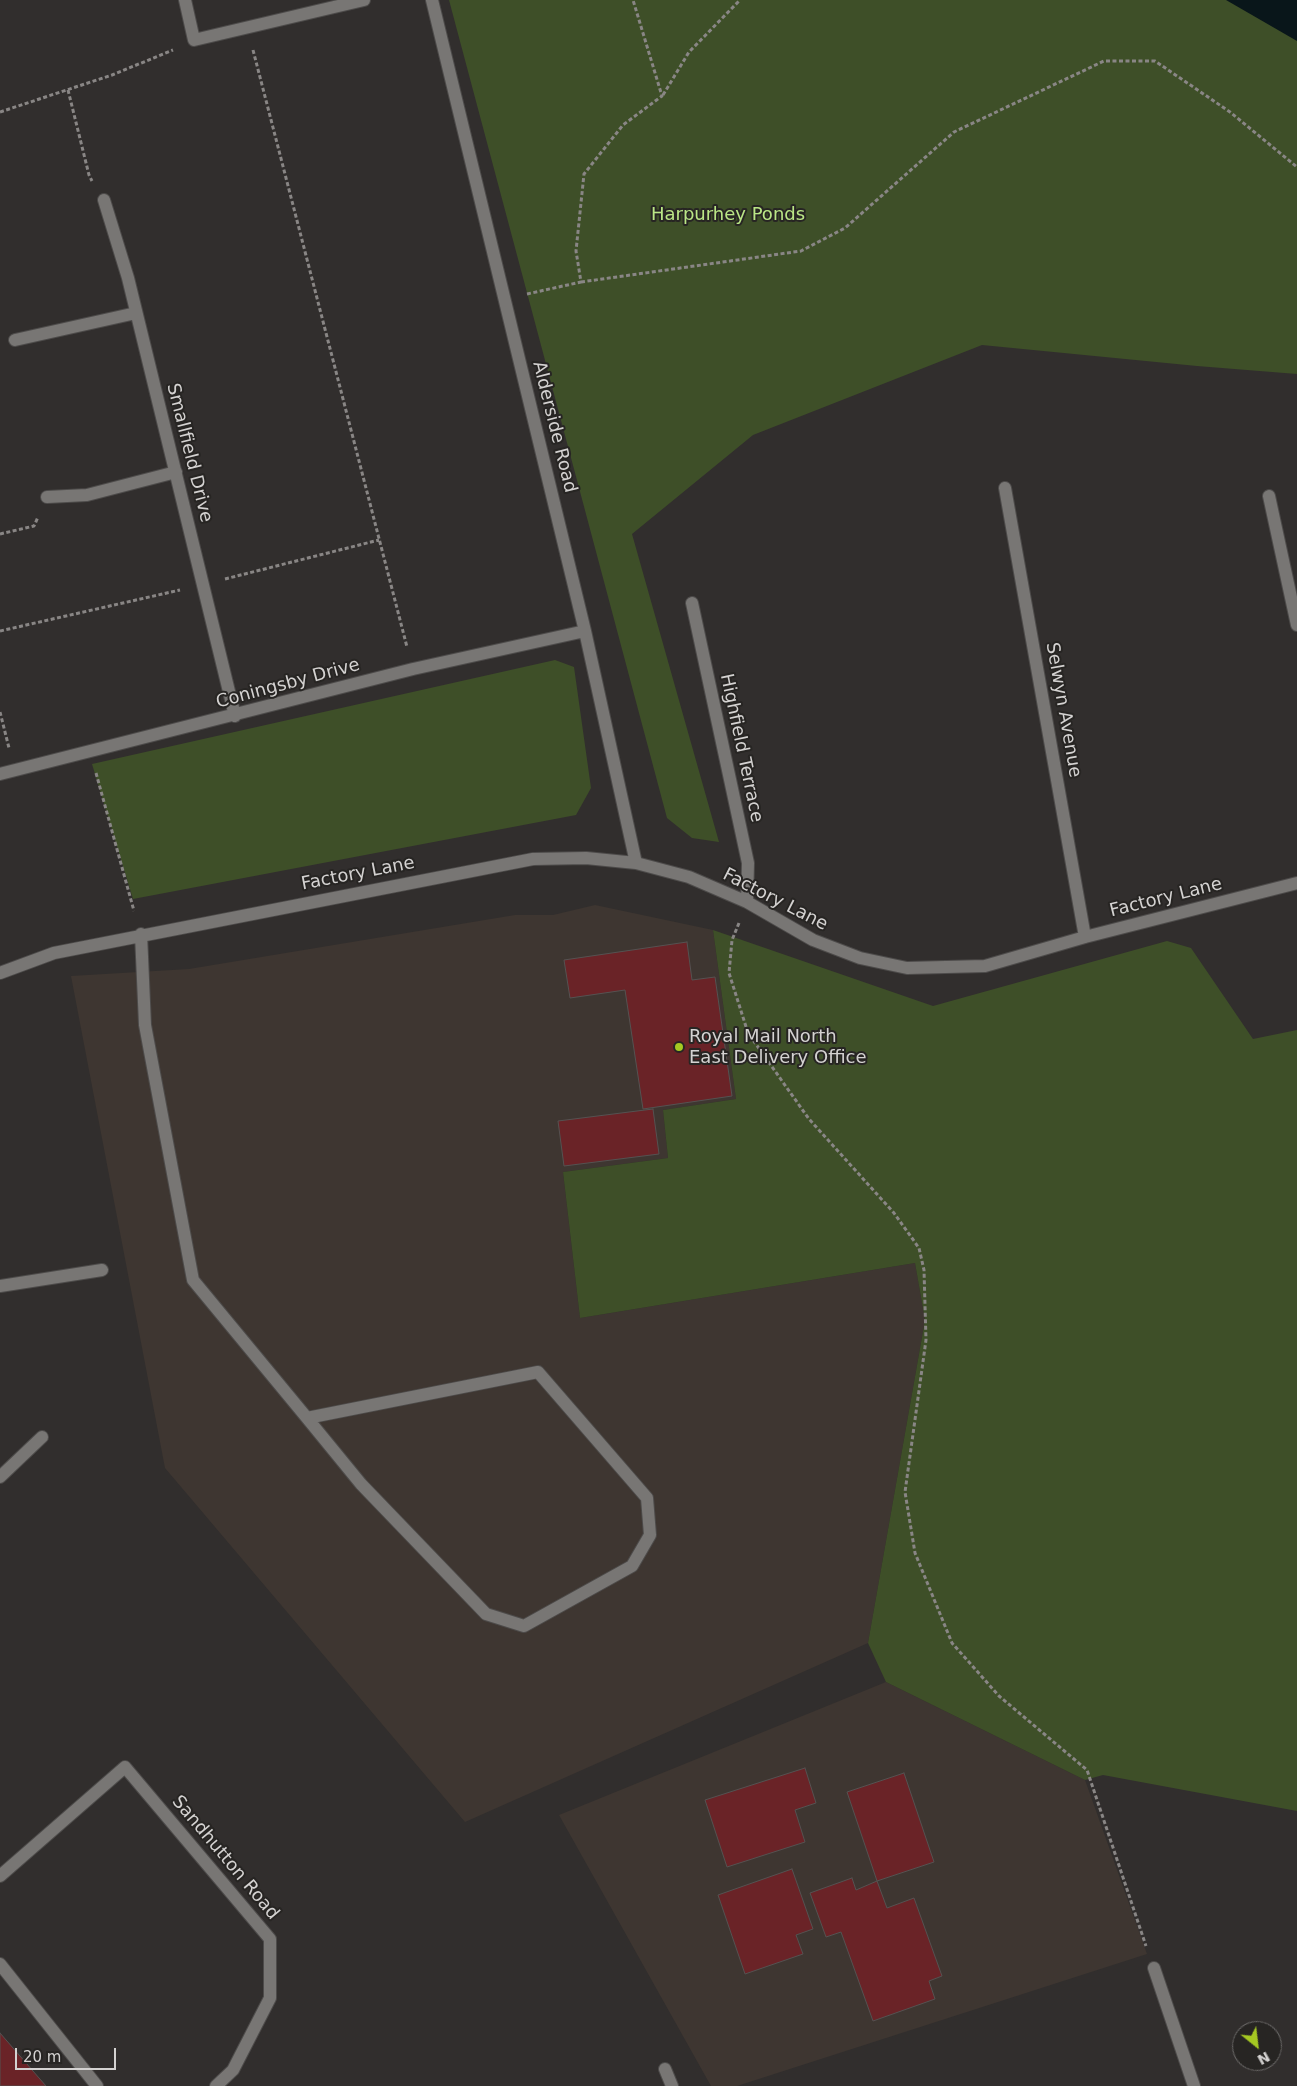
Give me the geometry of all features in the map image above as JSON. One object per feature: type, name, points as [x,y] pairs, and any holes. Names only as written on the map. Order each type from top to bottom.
[{"type":"street","points":[[185,0],[194,40],[364,0]]},
{"type":"street","name":"Alderside Road","points":[[432,0],[585,631],[636,863]]},
{"type":"street","name":"Smallfield Drive","points":[[104,200],[136,313],[235,716]]},
{"type":"street","points":[[15,340],[136,313]]},
{"type":"street","points":[[47,497],[87,495],[176,472]]},
{"type":"street","name":"Selwyn Avenue","points":[[1005,488],[1085,937]]},
{"type":"street","points":[[1268,496],[1297,625]]},
{"type":"street","name":"Highfield Terrace","points":[[692,603],[748,863],[747,902]]},
{"type":"street","name":"Coningsby Drive","points":[[0,774],[235,716],[413,669],[585,631]]},
{"type":"street","name":"Factory Lane","points":[[0,973],[54,952],[533,858],[586,858],[636,863],[689,877],[747,902],[812,940],[860,958],[907,968],[985,966],[1085,937],[1297,883]]},
{"type":"street","points":[[141,934],[145,1024],[193,1280],[361,1484],[486,1614],[524,1626],[632,1566],[650,1535],[647,1498],[538,1372],[307,1418]]},
{"type":"street","points":[[0,1286],[102,1270]]},
{"type":"street","points":[[0,1477],[42,1437]]},
{"type":"street","name":"Sandhutton Road","points":[[0,1876],[125,1767],[270,1939],[270,1998],[232,2070],[216,2086]]},
{"type":"street","points":[[0,1964],[97,2086]]},
{"type":"street","points":[[1154,1968],[1194,2086]]},
{"type":"street","points":[[666,2069],[672,2086]]},
{"type":"path","points":[[633,0],[662,96]]},
{"type":"path","points":[[581,282],[576,251],[584,174],[623,125],[662,96],[689,52],[740,0]]},
{"type":"path","points":[[247,28],[413,669]]},
{"type":"path","points":[[0,112],[112,75],[194,40]]},
{"type":"path","points":[[505,299],[581,282],[801,251],[845,228],[954,132],[1104,61],[1155,62],[1230,112],[1297,167]]},
{"type":"path","points":[[68,90],[89,175],[104,200]]},
{"type":"path","points":[[0,534],[34,526],[47,497]]},
{"type":"path","points":[[0,712],[14,771]]},
{"type":"path","points":[[90,752],[135,912]]},
{"type":"path","points":[[747,902],[732,940],[728,974],[748,1033],[810,1119],[894,1213],[919,1248],[924,1270],[926,1340],[905,1492],[915,1553],[952,1643],[999,1696],[1086,1770],[1154,1968]]},
{"type":"shaded area","points":[[1226,0],[1297,0],[1297,41]]},
{"type":"shaded area","points":[[595,905],[713,930],[736,1099],[663,1110],[668,1158],[563,1172],[580,1318],[915,1263],[925,1320],[868,1643],[465,1822],[165,1468],[71,976],[189,969],[515,915],[553,915]]},
{"type":"shaded area","points":[[886,1682],[1085,1780],[1147,1954],[737,2086],[711,2086],[559,1815]]},
{"type":"green space","name":"Harpurhey Ponds","points":[[449,0],[1297,0],[1297,374],[982,345],[753,435],[632,534],[719,842],[692,838],[667,818]]},
{"type":"green space","points":[[555,660],[574,667],[591,788],[576,815],[133,899],[92,764]]},
{"type":"green space","points":[[713,930],[933,1006],[1167,941],[1191,948],[1253,1039],[1297,1030],[1297,1811],[1103,1775],[1085,1780],[886,1682],[868,1643],[925,1320],[915,1263],[580,1318],[563,1172],[668,1158],[663,1110],[736,1099]]},
{"type":"building","name":"Royal Mail North East Delivery Office","points":[[687,942],[692,980],[715,977],[732,1096],[643,1109],[625,990],[570,998],[564,960]]},
{"type":"building","points":[[653,1109],[659,1154],[564,1166],[558,1121]]},
{"type":"building","points":[[805,1768],[816,1803],[795,1810],[805,1842],[727,1867],[705,1800]]},
{"type":"building","points":[[904,1773],[934,1862],[877,1881],[847,1792]]},
{"type":"building","points":[[792,1869],[813,1929],[796,1935],[803,1954],[745,1974],[718,1895]]},
{"type":"building","points":[[852,1878],[856,1890],[877,1881],[887,1908],[914,1898],[942,1976],[929,1981],[935,1999],[873,2021],[841,1932],[826,1937],[810,1893]]},
{"type":"building","points":[[0,2033],[46,2086],[0,2086]]},
{"type":"place","name":"Royal Mail North East Delivery Office","points":[[679,1047]]}]
